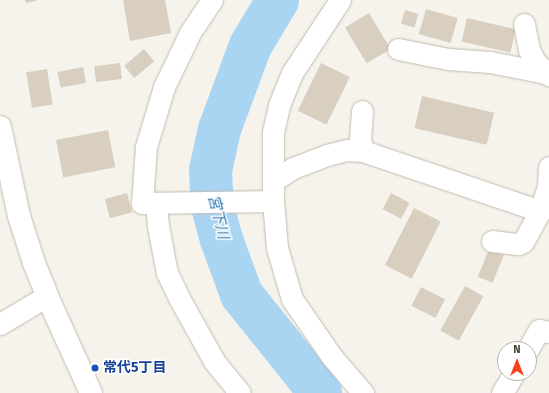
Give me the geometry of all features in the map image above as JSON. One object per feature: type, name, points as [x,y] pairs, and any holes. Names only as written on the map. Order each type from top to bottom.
[{"type":"street","points":[[212,0],[190,33],[164,87],[146,147],[142,203],[160,203],[270,194],[293,168],[327,155],[347,150],[363,151],[540,211]]},
{"type":"street","points":[[340,0],[292,73],[279,106],[273,132],[270,194],[278,248],[292,299],[332,356],[362,393]]},
{"type":"street","points":[[524,24],[529,50],[536,62],[547,74]]},
{"type":"street","points":[[398,48],[448,59],[490,62],[547,74]]},
{"type":"street","points":[[362,111],[360,139],[363,151]]},
{"type":"street","points":[[0,127],[19,216],[47,296],[92,393]]},
{"type":"street","points":[[492,242],[518,244],[523,242],[540,211],[548,186],[549,167]]},
{"type":"street","points":[[160,203],[158,226],[170,280],[214,361],[240,393]]},
{"type":"street","points":[[0,324],[47,296]]},
{"type":"street","points":[[533,341],[539,330],[549,332]]},
{"type":"street","points":[[502,393],[509,381]]},
{"type":"building","points":[[25,0],[36,0],[36,1],[26,3]]},
{"type":"building","points":[[123,0],[165,0],[171,33],[130,41]]},
{"type":"building","points":[[426,9],[458,18],[451,43],[419,34]]},
{"type":"building","points":[[405,10],[418,14],[414,27],[401,23]]},
{"type":"building","points":[[369,13],[391,49],[367,63],[345,27]]},
{"type":"building","points":[[467,18],[516,29],[510,53],[462,41]]},
{"type":"building","points":[[144,49],[154,61],[134,78],[124,66]]},
{"type":"building","points":[[120,63],[122,79],[96,82],[94,66]]},
{"type":"building","points":[[321,63],[350,77],[327,125],[298,111]]},
{"type":"building","points":[[83,67],[86,83],[61,88],[57,72]]},
{"type":"building","points":[[47,69],[53,105],[32,108],[26,72]]},
{"type":"building","points":[[422,96],[494,113],[487,145],[415,128]]},
{"type":"building","points":[[108,130],[115,167],[63,177],[56,140]]},
{"type":"building","points":[[127,193],[132,212],[110,218],[105,199]]},
{"type":"building","points":[[391,193],[410,203],[401,219],[383,209]]},
{"type":"building","points":[[414,208],[441,222],[412,279],[385,265]]},
{"type":"building","points":[[489,249],[504,255],[493,283],[478,277]]},
{"type":"building","points":[[465,286],[483,296],[459,341],[440,331]]},
{"type":"building","points":[[421,287],[445,299],[436,318],[411,306]]},
{"type":"waterway","name":"宮下川","points":[[277,0],[250,45],[219,129],[210,170],[212,206],[221,239],[241,294],[320,393]]},
{"type":"place","name":"常代5丁目","points":[[95,368]]}]
